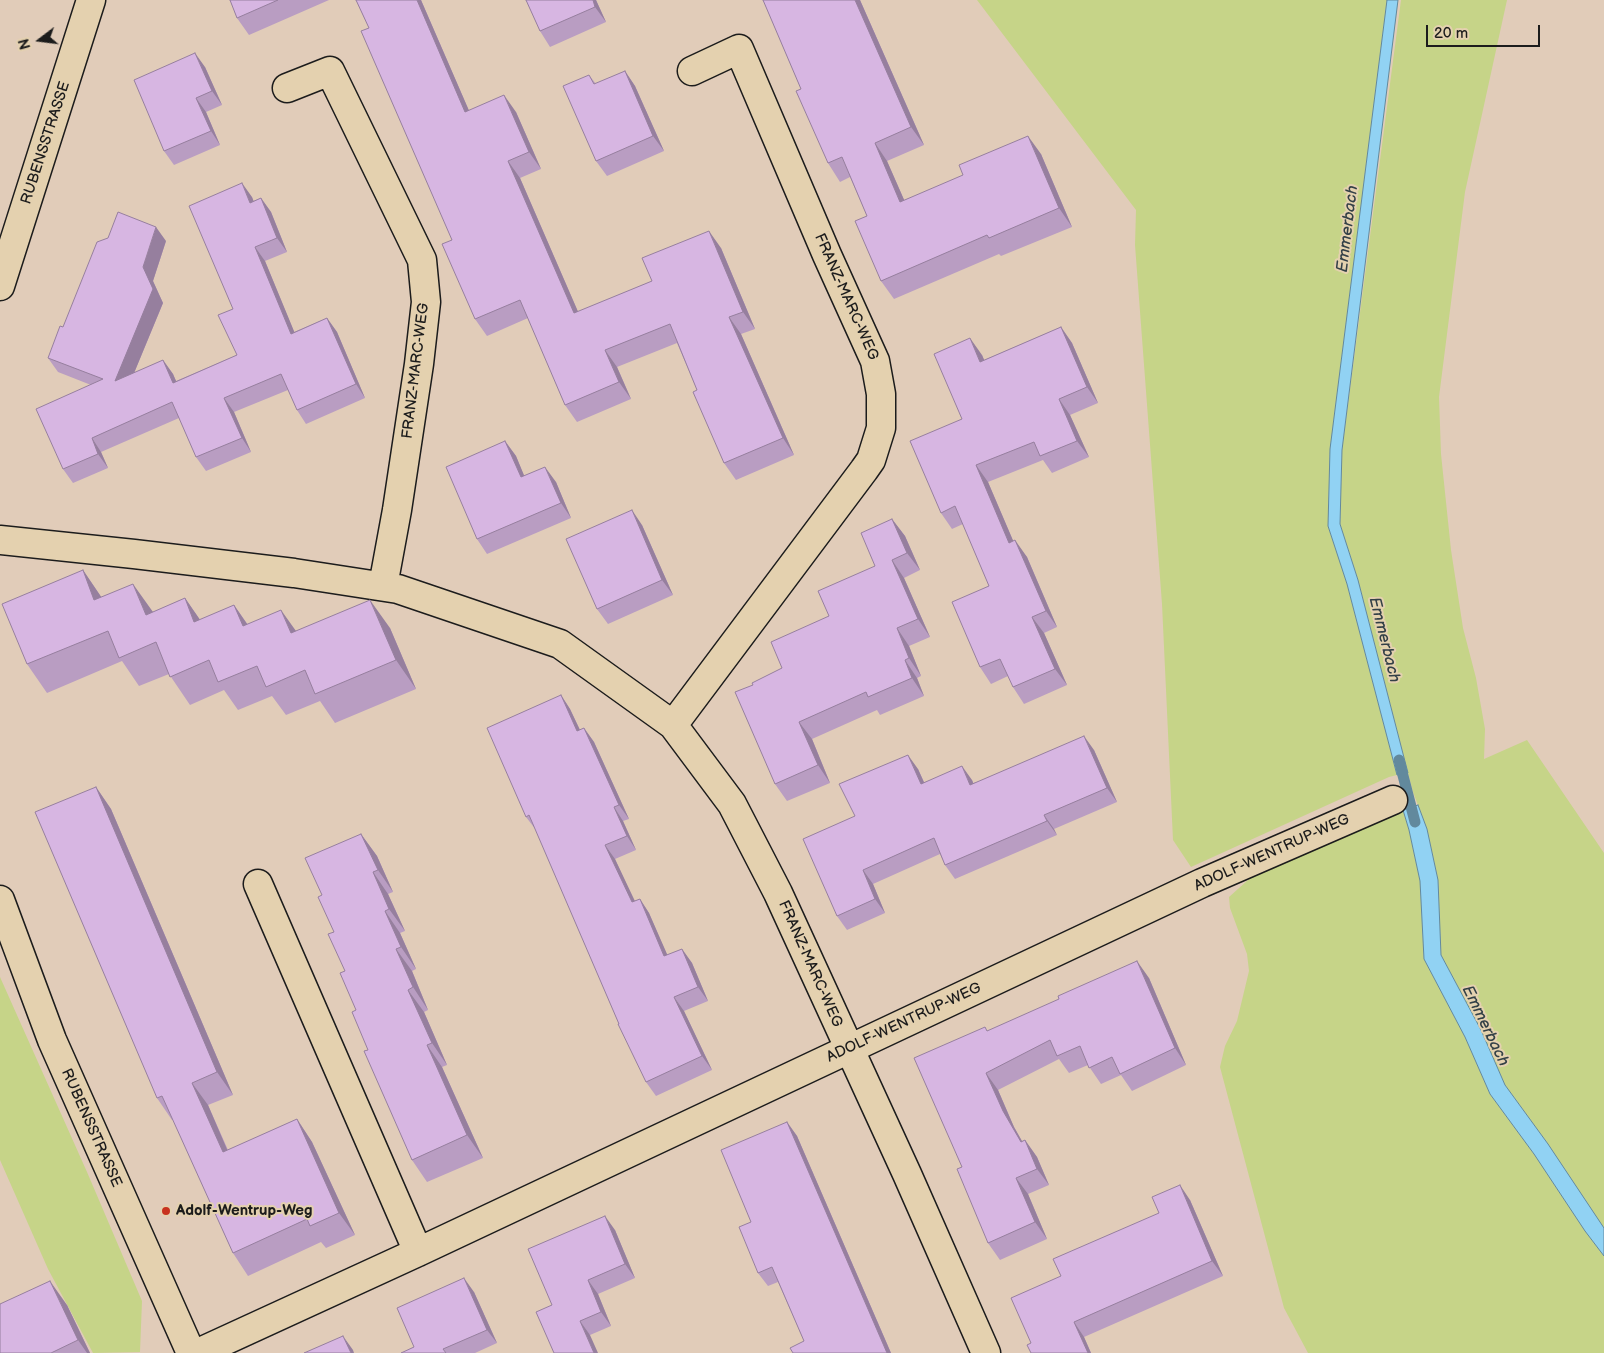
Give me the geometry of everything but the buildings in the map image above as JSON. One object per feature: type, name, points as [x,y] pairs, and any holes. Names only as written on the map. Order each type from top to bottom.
[{"type":"street","name":"RUBENSSTRASSE","points":[[0,286],[91,0]]},
{"type":"street","name":"FRANZ-MARC-WEG","points":[[673,725],[864,470],[871,460],[881,428],[881,394],[875,361],[827,255],[739,49],[692,71]]},
{"type":"street","name":"FRANZ-MARC-WEG","points":[[288,88],[330,71],[422,260],[426,302],[419,364],[383,586]]},
{"type":"street","name":"FRANZ-MARC-WEG","points":[[0,540],[134,554],[404,590],[560,644],[673,725],[732,804],[778,893],[907,1174],[986,1353]]},
{"type":"street","name":"ADOLF-WENTRUP-WEG","points":[[198,1353],[418,1252],[1202,883],[1393,800]]},
{"type":"street","points":[[258,884],[418,1252]]},
{"type":"street","name":"RUBENSSTRASSE","points":[[0,900],[52,1040],[191,1353]]},
{"type":"green space","points":[[977,0],[1387,0],[1330,449],[1328,526],[1347,584],[1397,775],[1191,867],[1173,840],[1162,604],[1135,245],[1136,210]]},
{"type":"green space","points":[[1401,0],[1507,0],[1465,192],[1439,397],[1441,454],[1451,550],[1463,628],[1476,678],[1485,729],[1484,759],[1527,740],[1604,853],[1604,1228],[1548,1144],[1505,1085],[1481,1030],[1441,955],[1438,880],[1427,829],[1413,792],[1358,580],[1340,524],[1342,450]]},
{"type":"green space","points":[[1403,810],[1420,881],[1424,959],[1465,1037],[1490,1094],[1604,1256],[1604,1353],[1308,1353],[1284,1308],[1220,1067],[1225,1046],[1237,1021],[1249,971],[1247,954],[1230,908],[1229,897],[1248,880],[1271,865]]},
{"type":"green space","points":[[0,977],[142,1301],[140,1352],[93,1353],[48,1269],[0,1160]]},
{"type":"water","points":[[1387,0],[1398,0],[1342,450],[1340,524],[1358,580],[1408,773],[1397,775],[1347,584],[1328,526],[1330,449]]},
{"type":"water","points":[[1418,805],[1427,829],[1438,880],[1441,955],[1481,1030],[1505,1085],[1548,1144],[1604,1228],[1604,1256],[1490,1094],[1465,1037],[1424,959],[1420,881],[1403,810]]},
{"type":"waterway","name":"Emmerbach","points":[[1399,760],[1415,822]]},
{"type":"place","name":"Adolf-Wentrup-Weg","points":[[166,1211]]}]
